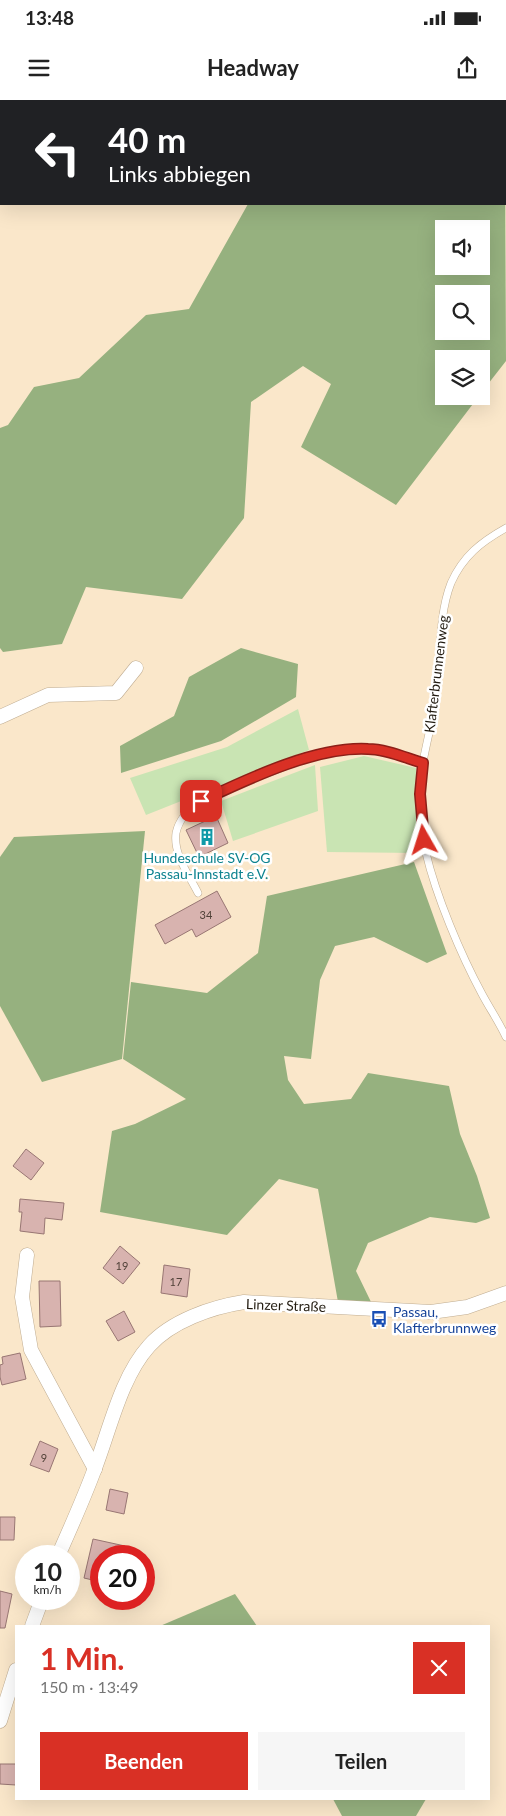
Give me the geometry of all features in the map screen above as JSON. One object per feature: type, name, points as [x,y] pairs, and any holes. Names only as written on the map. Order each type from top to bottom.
[{"type":"street","points":[[0,717],[48,695],[116,693],[136,668]]},
{"type":"street","points":[[26,1255],[22,1298],[31,1350],[94,1469]]},
{"type":"street","name":"Linzer Straße","points":[[63,1545],[136,1362],[150,1345],[169,1331],[199,1314],[223,1306],[244,1302],[431,1312],[467,1307],[506,1293]]},
{"type":"street","points":[[32,1625],[38,1610]]},
{"type":"street","points":[[0,1721],[15,1673]]},
{"type":"lane","name":"Klafterbrunnenweg","points":[[506,528],[472,550],[461,564],[451,583],[444,609],[434,712],[423,763],[420,794],[422,826],[431,868],[461,949],[481,992],[506,1037]]},
{"type":"lane","points":[[198,893],[180,859],[176,842],[176,831],[181,820],[201,801],[240,783],[325,753],[350,749],[370,749],[423,763]]},
{"type":"green space","points":[[247,205],[505,205],[506,361],[490,381],[490,350],[435,350],[435,405],[472,405],[396,505],[301,447],[331,384],[303,366],[251,402],[244,518],[182,599],[86,587],[62,644],[3,652],[0,648],[0,428],[8,425],[34,387],[79,378],[146,315],[189,309]]},
{"type":"green space","points":[[241,648],[298,664],[296,697],[221,741],[121,773],[120,746],[174,716],[189,677]]},
{"type":"green space","points":[[298,709],[309,750],[146,815],[130,778],[227,747]]},
{"type":"green space","points":[[364,756],[416,768],[416,853],[327,852],[320,767]]},
{"type":"green space","points":[[315,765],[318,811],[233,841],[221,801]]},
{"type":"green space","points":[[145,831],[122,1059],[42,1082],[0,1006],[0,857],[14,837]]},
{"type":"green space","points":[[414,862],[447,954],[427,963],[374,937],[335,946],[320,980],[311,1059],[284,1056],[288,1080],[304,1104],[351,1099],[368,1073],[449,1086],[460,1134],[477,1176],[490,1218],[476,1223],[430,1217],[368,1243],[356,1271],[372,1304],[338,1302],[318,1189],[279,1179],[227,1235],[100,1212],[112,1131],[135,1124],[186,1099],[123,1059],[131,982],[207,993],[258,953],[267,896]]},
{"type":"green space","points":[[235,1594],[256,1625],[162,1625]]},
{"type":"green space","points":[[334,1800],[425,1800],[416,1816],[342,1816]]},
{"type":"building","name":"Hundeschule SV-OG Passau-Innstadt e.V.","points":[[216,816],[228,843],[199,857],[186,830]]},
{"type":"building","points":[[217,891],[231,917],[196,937],[192,929],[165,944],[155,925]]},
{"type":"building","points":[[26,1149],[44,1163],[31,1180],[13,1166]]},
{"type":"building","points":[[20,1199],[64,1203],[62,1220],[45,1218],[44,1234],[20,1231],[22,1212],[19,1212]]},
{"type":"building","points":[[120,1246],[140,1263],[123,1284],[103,1268]]},
{"type":"building","points":[[164,1265],[190,1269],[187,1297],[161,1293]]},
{"type":"building","points":[[39,1281],[60,1281],[61,1326],[40,1327]]},
{"type":"building","points":[[124,1311],[135,1332],[118,1341],[106,1321]]},
{"type":"building","points":[[20,1353],[26,1379],[2,1385],[0,1365],[3,1364],[2,1357]]},
{"type":"building","points":[[40,1441],[58,1449],[49,1472],[30,1465]]},
{"type":"building","points":[[110,1489],[128,1493],[124,1514],[106,1510]]},
{"type":"building","points":[[0,1517],[15,1517],[14,1540],[0,1540]]},
{"type":"building","points":[[93,1539],[120,1545],[92,1545]]},
{"type":"building","points":[[90,1552],[90,1579],[84,1578]]},
{"type":"building","points":[[0,1591],[12,1594],[5,1628],[0,1628]]},
{"type":"building","points":[[0,1764],[15,1764],[15,1785],[0,1784]]},
{"type":"place","name":"Hundeschule SV-OG Passau-Innstadt e.V.","points":[[207,837]]},
{"type":"place","name":"Passau, Klafterbrunnweg","points":[[379,1319]]},
{"type":"route","points":[[201,801],[240,783],[325,753],[350,749],[370,749],[423,763],[420,794],[424,840]]}]
